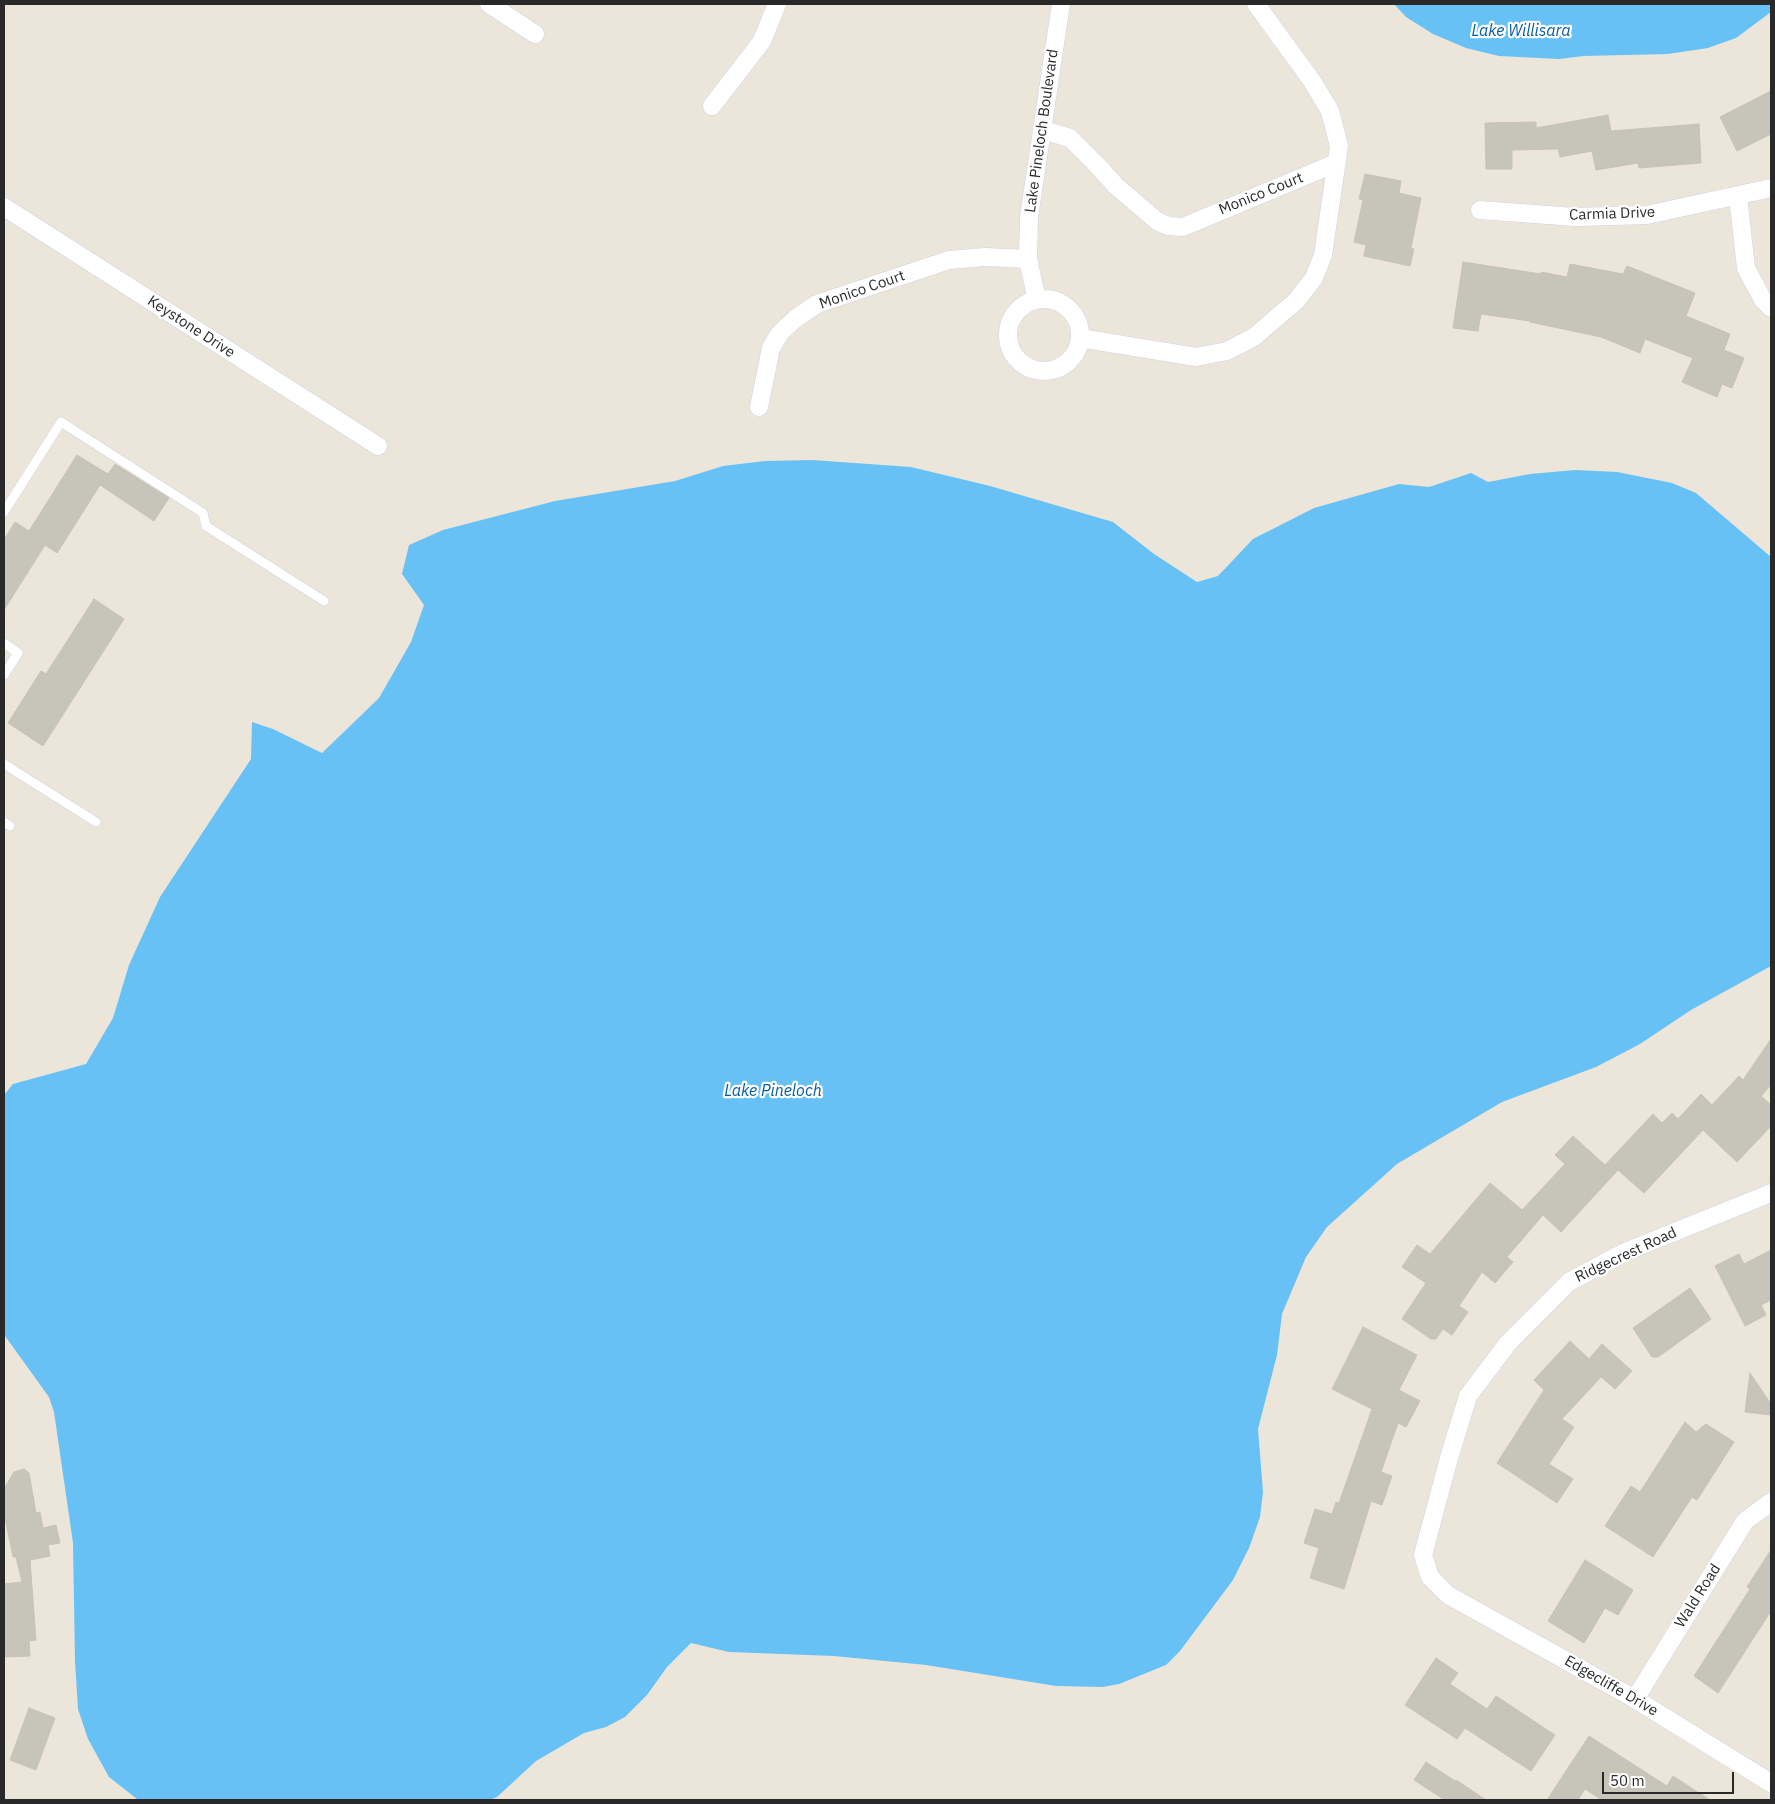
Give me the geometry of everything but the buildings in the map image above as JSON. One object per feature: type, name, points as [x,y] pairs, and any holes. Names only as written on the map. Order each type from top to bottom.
[{"type":"street","points":[[489,4],[535,34]]},
{"type":"street","points":[[712,106],[762,41],[777,4]]},
{"type":"street","name":"Lake Pineloch Boulevard","points":[[1037,300],[1028,259],[1029,217],[1061,4]]},
{"type":"street","points":[[1080,338],[1196,358],[1227,351],[1254,337],[1296,300],[1314,278],[1323,255],[1339,146],[1330,111],[1312,81],[1256,4]]},
{"type":"street","name":"Monico Court","points":[[1043,130],[1070,138],[1116,186],[1157,220],[1168,226],[1183,227],[1336,163]]},
{"type":"street","name":"Carmia Drive","points":[[1480,210],[1575,217],[1647,215],[1771,188]]},
{"type":"street","points":[[1738,196],[1746,268],[1762,300],[1771,308]]},
{"type":"street","name":"Keystone Drive","points":[[4,207],[378,446]]},
{"type":"street","name":"Monico Court","points":[[759,407],[771,348],[780,333],[795,319],[817,304],[949,260],[985,257],[1028,259]]},
{"type":"street","points":[[1037,300],[1053,301],[1063,305],[1072,313],[1079,325],[1080,338],[1076,352],[1068,362],[1055,370],[1042,371],[1032,369],[1021,363],[1013,353],[1009,341],[1009,329],[1016,313],[1025,305],[1037,300]]},
{"type":"street","name":"Ridgecrest Road","points":[[1448,1594],[1430,1577],[1423,1555],[1468,1396],[1508,1343],[1569,1282],[1625,1252],[1771,1193]]},
{"type":"street","name":"Wald Road","points":[[1634,1699],[1746,1521],[1771,1502]]},
{"type":"street","name":"Edgecliffe Drive","points":[[1448,1594],[1634,1699],[1771,1783]]},
{"type":"lane","points":[[4,512],[61,422],[203,513],[206,526],[324,601]]},
{"type":"lane","points":[[4,644],[18,653],[4,675]]},
{"type":"lane","points":[[4,764],[96,822]]},
{"type":"water","name":"Lake Willisara","points":[[1394,4],[1771,4],[1771,12],[1736,38],[1708,48],[1668,54],[1584,56],[1559,59],[1499,56],[1466,48],[1433,34],[1406,17]]},
{"type":"water","name":"Lake Pineloch","points":[[812,460],[911,467],[990,486],[1113,522],[1154,554],[1197,582],[1218,576],[1253,539],[1314,508],[1399,484],[1429,487],[1471,473],[1488,482],[1530,474],[1575,470],[1617,472],[1672,483],[1696,493],[1771,557],[1771,966],[1691,1010],[1640,1044],[1596,1067],[1502,1102],[1397,1164],[1327,1227],[1306,1257],[1282,1314],[1277,1355],[1258,1429],[1263,1492],[1260,1517],[1249,1548],[1233,1580],[1180,1651],[1166,1665],[1119,1684],[1103,1687],[1056,1686],[926,1665],[834,1656],[729,1652],[691,1643],[667,1667],[647,1695],[625,1717],[606,1727],[584,1733],[536,1761],[497,1797],[490,1800],[137,1799],[109,1777],[88,1739],[78,1709],[75,1661],[73,1543],[54,1412],[49,1397],[5,1336],[4,1331],[4,1095],[13,1084],[86,1064],[113,1018],[129,965],[160,897],[251,759],[252,722],[273,729],[322,753],[379,698],[411,642],[424,605],[402,574],[409,545],[443,530],[555,501],[675,481],[723,466],[765,461]]}]
